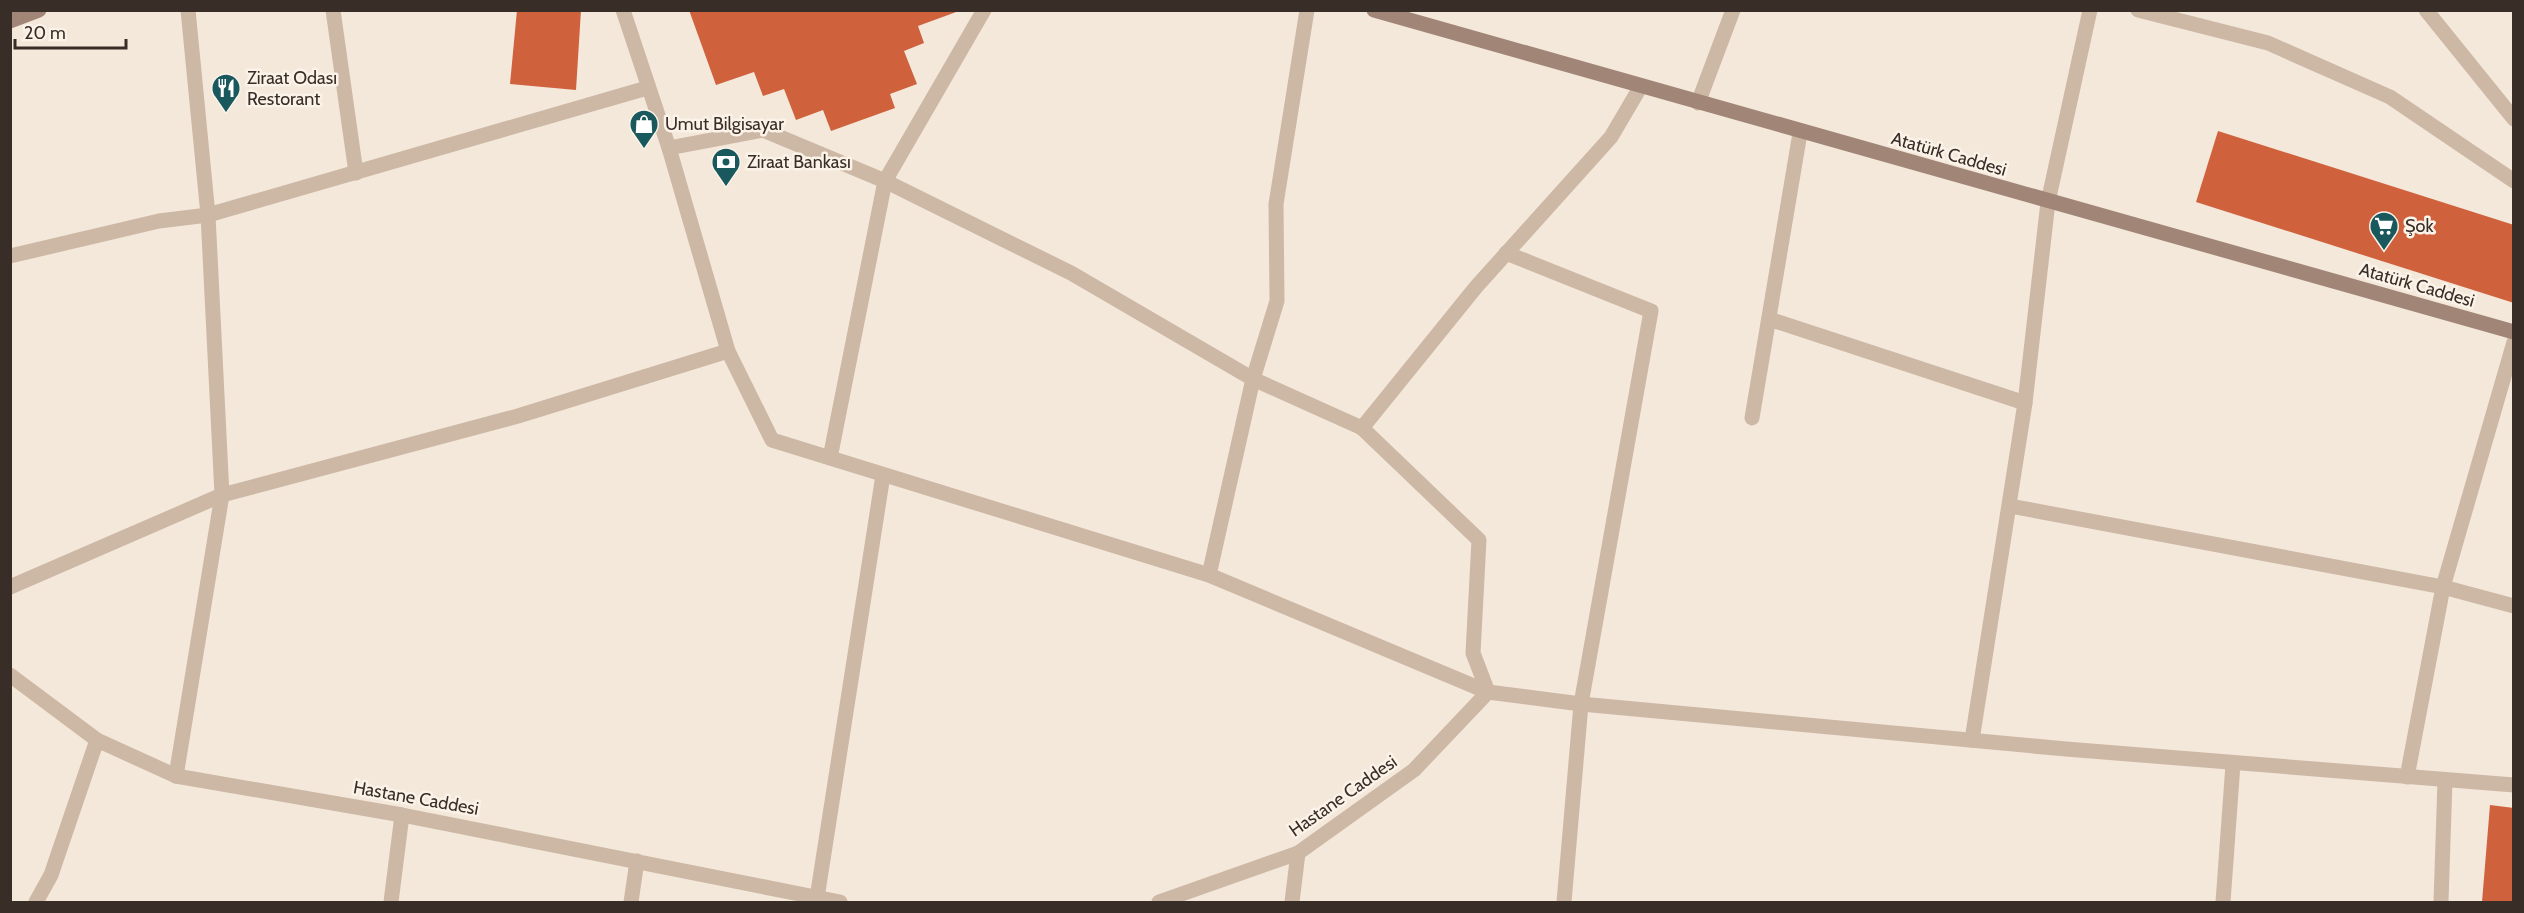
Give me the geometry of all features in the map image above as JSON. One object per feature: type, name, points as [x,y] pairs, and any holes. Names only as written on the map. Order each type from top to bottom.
[{"type":"main road","points":[[10,21],[39,10]]},
{"type":"main road","name":"Atatürk Caddesi","points":[[1374,10],[1800,133],[2514,332]]},
{"type":"street","points":[[176,776],[222,495],[208,215],[188,10]]},
{"type":"street","points":[[333,10],[356,173]]},
{"type":"street","points":[[623,10],[647,88],[669,148],[728,351],[772,440],[1209,575],[1488,692],[1581,704],[2233,764],[2514,785]]},
{"type":"street","points":[[830,458],[885,181],[984,10]]},
{"type":"street","points":[[1209,575],[1253,379],[1277,301],[1276,204],[1307,10]]},
{"type":"street","points":[[1698,103],[1732,10]]},
{"type":"street","points":[[1972,740],[2025,403],[2048,202],[2090,10]]},
{"type":"street","points":[[2138,10],[2268,43],[2390,97],[2514,181]]},
{"type":"street","points":[[2426,10],[2514,119]]},
{"type":"street","points":[[1362,428],[1506,254],[1611,136],[1641,86]]},
{"type":"street","points":[[10,256],[159,221],[208,215],[647,88]]},
{"type":"street","points":[[669,148],[764,130],[885,181],[1071,273],[1253,379],[1362,428],[1479,540],[1473,653],[1488,692]]},
{"type":"street","points":[[1752,418],[1800,133]]},
{"type":"street","points":[[1506,254],[1651,311],[1581,704],[1564,903]]},
{"type":"street","points":[[1769,319],[2025,403]]},
{"type":"street","points":[[2407,777],[2443,587],[2514,342]]},
{"type":"street","points":[[10,587],[222,495],[518,416],[728,351]]},
{"type":"street","points":[[817,898],[883,475]]},
{"type":"street","points":[[2010,506],[2443,587],[2514,606]]},
{"type":"street","name":"Hastane Caddesi","points":[[10,675],[97,740],[176,776],[402,815],[840,903]]},
{"type":"street","name":"Hastane Caddesi","points":[[1159,903],[1298,853],[1414,770],[1488,692]]},
{"type":"street","points":[[36,903],[51,875],[97,740]]},
{"type":"street","points":[[2223,903],[2233,764]]},
{"type":"street","points":[[2441,903],[2445,780]]},
{"type":"street","points":[[391,903],[402,815]]},
{"type":"street","points":[[1292,903],[1298,853]]},
{"type":"street","points":[[631,903],[637,861]]},
{"type":"building","points":[[517,10],[581,10],[576,90],[510,84]]},
{"type":"building","points":[[689,10],[959,11],[918,26],[924,43],[904,51],[917,84],[890,94],[895,108],[831,131],[823,110],[796,120],[784,89],[763,96],[754,72],[716,85]]},
{"type":"building","points":[[2218,131],[2514,225],[2514,303],[2196,202]]},
{"type":"building","points":[[2490,805],[2514,808],[2514,902],[2482,902]]},
{"type":"place","name":"Ziraat Odası Restorant","points":[[226,114]]},
{"type":"place","name":"Umut Bilgisayar","points":[[644,150]]},
{"type":"place","name":"Ziraat Bankası","points":[[726,188]]},
{"type":"place","name":"Şok","points":[[2384,252]]}]
